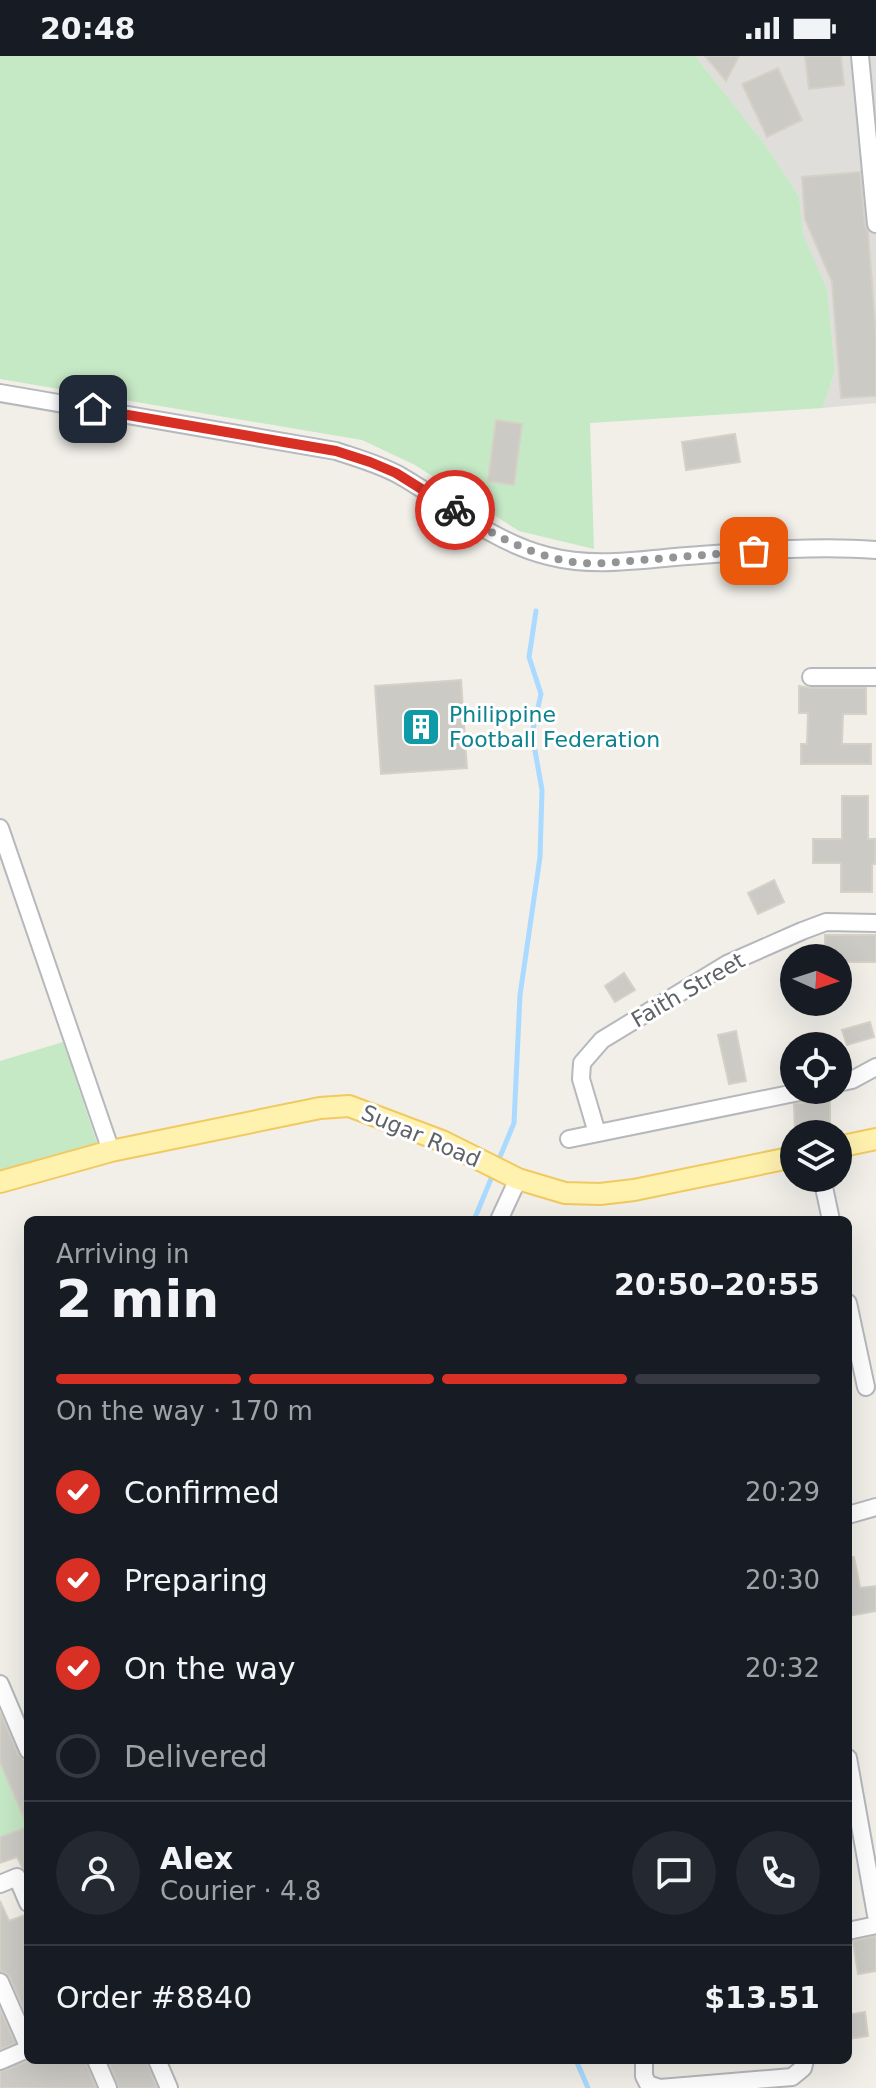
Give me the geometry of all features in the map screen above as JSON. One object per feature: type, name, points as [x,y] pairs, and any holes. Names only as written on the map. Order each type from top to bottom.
[{"type":"main road","name":"Sugar Road","points":[[0,1182],[111,1151],[320,1108],[349,1106],[442,1141],[518,1179],[565,1193],[600,1194],[634,1190],[780,1160]]},
{"type":"main road","points":[[852,1144],[876,1139]]},
{"type":"street","points":[[860,56],[876,224]]},
{"type":"street","points":[[0,393],[336,451],[396,473],[489,533],[514,545],[575,562],[606,563],[783,549],[876,550]]},
{"type":"street","points":[[811,677],[876,677]]},
{"type":"street","points":[[0,828],[111,1151]]},
{"type":"street","name":"Faith Street","points":[[597,1133],[581,1079],[582,1063],[602,1040],[727,964],[802,931],[826,922],[876,923]]},
{"type":"street","points":[[852,1080],[876,1067]]},
{"type":"street","points":[[569,1139],[780,1096]]},
{"type":"street","points":[[501,1216],[518,1179]]},
{"type":"street","points":[[825,1192],[830,1216]]},
{"type":"street","points":[[852,1322],[866,1387]]},
{"type":"street","points":[[852,1514],[876,1507]]},
{"type":"street","points":[[0,1684],[24,1741]]},
{"type":"street","points":[[852,1780],[876,1915]]},
{"type":"street","points":[[0,1884],[17,1877],[24,1894]]},
{"type":"street","points":[[852,1930],[876,1925]]},
{"type":"street","points":[[0,1982],[24,2039]]},
{"type":"street","points":[[0,2061],[24,2050]]},
{"type":"street","points":[[89,2088],[107,2084],[98,2064]]},
{"type":"street","points":[[159,2064],[169,2088]]},
{"type":"street","points":[[644,2064],[647,2086],[660,2088],[792,2077],[804,2064]]},
{"type":"shaded area","points":[[695,56],[876,56],[876,403],[823,408],[835,370],[827,289],[802,234],[799,196],[764,143]]},
{"type":"green space","points":[[0,56],[695,56],[764,143],[799,196],[803,235],[827,289],[835,370],[823,408],[590,423],[594,549],[519,531],[415,465],[362,440],[0,379]]},
{"type":"green space","points":[[63,1042],[99,1149],[0,1172],[0,1061]]},
{"type":"green space","points":[[0,1757],[24,1815],[24,1845],[0,1854]]},
{"type":"building","points":[[705,56],[739,56],[726,81]]},
{"type":"building","points":[[805,56],[841,56],[844,85],[809,89]]},
{"type":"building","points":[[778,68],[802,120],[767,137],[742,84]]},
{"type":"building","points":[[860,172],[876,336],[876,396],[841,398],[832,282],[805,219],[802,177]]},
{"type":"building","points":[[496,420],[522,424],[514,485],[488,481]]},
{"type":"building","points":[[735,434],[740,462],[686,470],[682,442]]},
{"type":"building","name":"Philippine Football Federation","points":[[461,680],[467,768],[381,774],[375,686]]},
{"type":"building","points":[[799,686],[866,688],[866,714],[843,714],[842,744],[871,744],[871,764],[801,764],[801,744],[807,744],[808,713],[799,713]]},
{"type":"building","points":[[842,796],[868,796],[868,839],[875,839],[872,892],[841,892],[841,863],[813,863],[813,839],[842,839]]},
{"type":"building","points":[[774,880],[784,902],[758,914],[748,893]]},
{"type":"building","points":[[825,935],[876,935],[876,962],[852,962],[852,944],[825,944]]},
{"type":"building","points":[[624,973],[635,990],[615,1002],[605,986]]},
{"type":"building","points":[[870,1022],[874,1037],[852,1044],[852,1032],[842,1030]]},
{"type":"building","points":[[736,1031],[746,1081],[729,1084],[718,1035]]},
{"type":"building","points":[[794,1104],[830,1104],[830,1120],[795,1120]]},
{"type":"building","points":[[852,1557],[860,1588],[876,1586],[876,1611],[852,1615]]},
{"type":"building","points":[[0,1712],[18,1754],[24,1760],[24,1818],[0,1762]]},
{"type":"building","points":[[24,1828],[24,1870],[17,1857],[0,1863],[0,1837]]},
{"type":"building","points":[[0,1901],[9,1921],[24,1915],[24,2010],[10,1977],[0,1971]]},
{"type":"building","points":[[876,1936],[876,1971],[858,1974],[853,1941]]},
{"type":"building","points":[[0,2009],[15,2043],[0,2049]]},
{"type":"building","points":[[865,2012],[868,2036],[852,2038],[852,2014]]},
{"type":"building","points":[[24,2062],[87,2064],[96,2088],[0,2088],[0,2072]]},
{"type":"building","points":[[110,2064],[148,2064],[157,2088],[119,2088]]},
{"type":"waterway","points":[[497,1164],[514,1123],[520,995],[540,857],[542,790],[532,734],[541,694],[529,657],[536,611]]},
{"type":"waterway","points":[[476,1216],[493,1174]]},
{"type":"waterway","points":[[578,2064],[588,2088]]},
{"type":"way so far","points":[[455,510],[489,533],[514,545],[575,562],[606,563],[754,551]]},
{"type":"place","name":"Philippine Football Federation","points":[[421,727]]},
{"type":"route","points":[[93,409],[336,451],[396,473],[455,510]]}]
